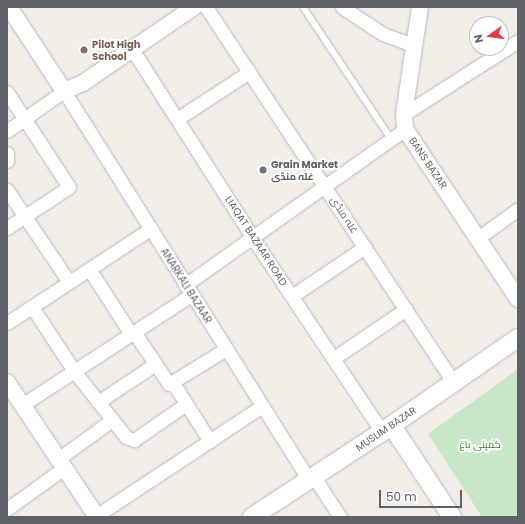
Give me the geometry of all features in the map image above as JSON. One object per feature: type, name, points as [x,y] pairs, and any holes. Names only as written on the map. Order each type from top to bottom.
[{"type":"main road","name":"MUSLIM BAZAR","points":[[256,516],[454,384],[518,338]]},
{"type":"main road","name":"LIAQAT BAZAAR ROAD","points":[[387,429],[452,517]]},
{"type":"street","points":[[9,7],[64,91]]},
{"type":"street","points":[[7,130],[64,91],[82,83],[194,7]]},
{"type":"street","name":"غلہ منڈی","points":[[206,7],[248,72],[326,186],[454,384]]},
{"type":"street","points":[[342,7],[383,34],[414,45]]},
{"type":"street","points":[[404,121],[420,7]]},
{"type":"street","points":[[15,401],[74,371],[132,333],[188,290],[252,237],[391,139],[404,121],[518,41]]},
{"type":"street","name":"LIAQAT BAZAAR ROAD","points":[[132,49],[252,237],[334,358],[387,429]]},
{"type":"street","points":[[177,119],[248,72]]},
{"type":"street","name":"ANARKALI BAZAAR","points":[[64,91],[262,406],[311,478],[340,517]]},
{"type":"street","points":[[7,92],[69,187],[7,228]]},
{"type":"street","name":"BANS BAZAR","points":[[404,121],[518,299]]},
{"type":"street","points":[[7,153],[7,161]]},
{"type":"street","points":[[7,190],[69,282]]},
{"type":"street","points":[[478,238],[518,209]]},
{"type":"street","points":[[7,323],[150,229]]},
{"type":"street","points":[[292,296],[365,246]]},
{"type":"street","points":[[89,269],[166,382],[173,383],[226,349]]},
{"type":"street","points":[[32,307],[74,371],[126,438],[134,440],[186,404]]},
{"type":"street","points":[[334,358],[406,309]]},
{"type":"street","points":[[98,402],[154,365]]},
{"type":"street","points":[[7,382],[15,401],[61,464],[96,516],[262,406]]},
{"type":"street","points":[[173,383],[210,441]]},
{"type":"street","points":[[7,509],[112,420]]},
{"type":"lane","points":[[303,7],[391,139]]},
{"type":"green space","name":"کمپنی باغ","points":[[518,369],[518,517],[482,517],[428,434]]},
{"type":"place","name":"Pilot High School","points":[[84,50]]},
{"type":"place","name":"Grain Market غلہ منڈی","points":[[263,170]]}]
